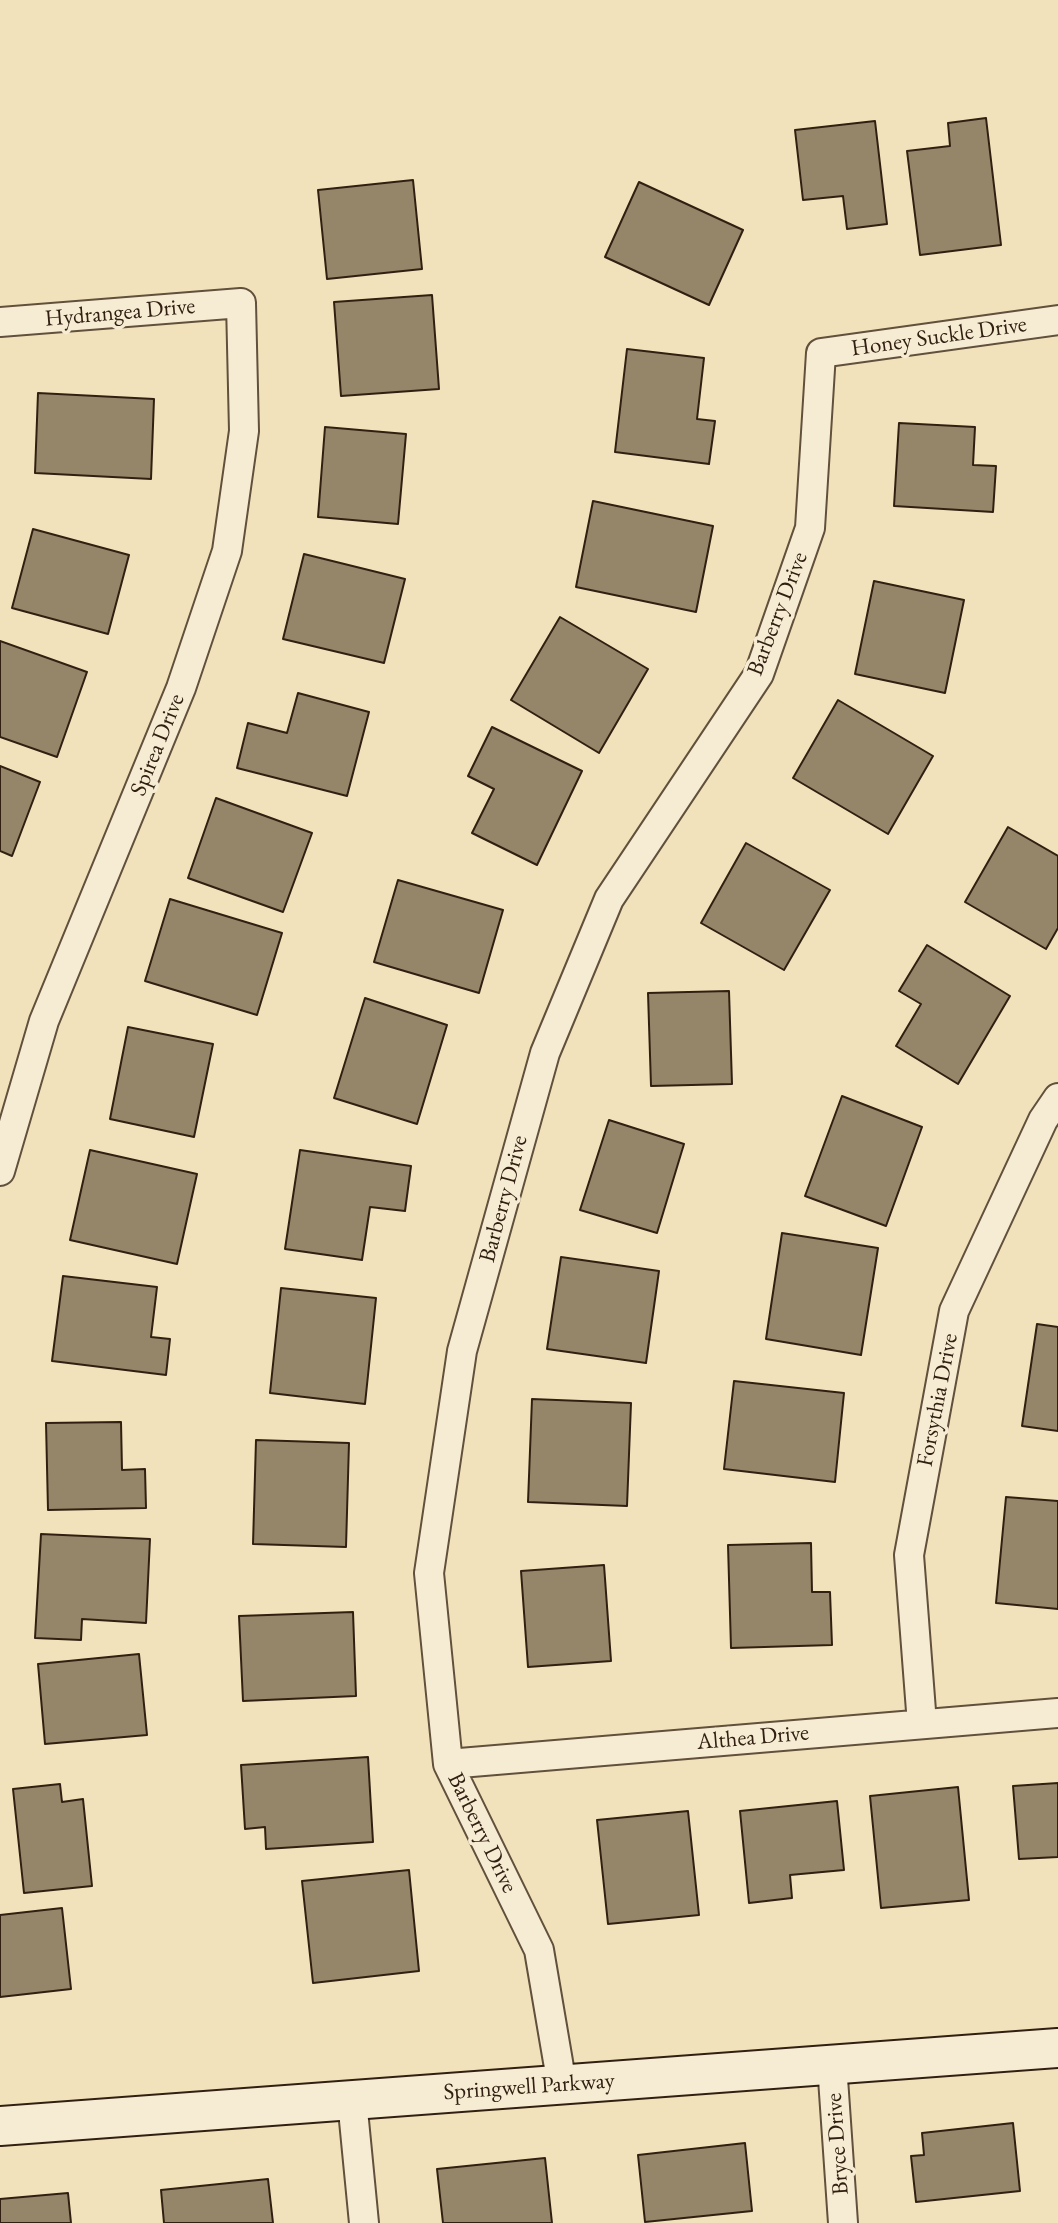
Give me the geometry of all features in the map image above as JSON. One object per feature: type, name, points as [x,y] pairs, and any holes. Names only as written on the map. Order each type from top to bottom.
[{"type":"street","name":"Hydrangea Drive","points":[[0,322],[241,303]]},
{"type":"street","name":"Spirea Drive","points":[[0,1171],[44,1021],[181,688],[226,551],[244,431],[241,303]]},
{"type":"street","name":"Honey Suckle Drive","points":[[821,354],[1058,320]]},
{"type":"street","name":"Barberry Drive","points":[[562,2085],[539,1950],[448,1764],[429,1573],[462,1351],[545,1053],[609,899],[759,674],[810,528],[821,354]]},
{"type":"street","name":"Forsythia Drive","points":[[922,1724],[909,1555],[954,1311],[1043,1121],[1058,1098]]},
{"type":"street","name":"Althea Drive","points":[[448,1764],[1058,1713]]},
{"type":"street","name":"Springwell Parkway","points":[[0,2126],[1058,2048]]},
{"type":"street","name":"Bryce Drive","points":[[832,2064],[844,2223]]},
{"type":"street","points":[[352,2100],[364,2223]]},
{"type":"building","points":[[986,118],[1001,245],[920,255],[907,151],[950,146],[948,123]]},
{"type":"building","points":[[875,121],[887,224],[847,229],[843,196],[803,200],[795,130]]},
{"type":"building","points":[[413,180],[422,269],[327,279],[318,190]]},
{"type":"building","points":[[639,182],[743,230],[709,305],[605,257]]},
{"type":"building","points":[[432,295],[439,389],[341,396],[334,302]]},
{"type":"building","points":[[627,349],[704,358],[697,419],[715,421],[709,464],[615,452]]},
{"type":"building","points":[[38,393],[154,399],[151,479],[35,473]]},
{"type":"building","points":[[899,423],[975,427],[973,465],[996,466],[993,512],[894,506]]},
{"type":"building","points":[[325,427],[406,434],[398,524],[318,517]]},
{"type":"building","points":[[593,501],[713,526],[696,612],[576,587]]},
{"type":"building","points":[[33,529],[129,555],[108,634],[12,608]]},
{"type":"building","points":[[304,554],[405,579],[384,663],[283,639]]},
{"type":"building","points":[[874,581],[964,600],[945,693],[855,674]]},
{"type":"building","points":[[560,617],[648,669],[599,753],[511,700]]},
{"type":"building","points":[[0,641],[87,672],[57,757],[0,737]]},
{"type":"building","points":[[298,693],[369,712],[347,796],[237,768],[248,723],[287,733]]},
{"type":"building","points":[[838,700],[933,756],[888,834],[793,778]]},
{"type":"building","points":[[492,727],[582,771],[537,865],[472,833],[494,789],[468,776]]},
{"type":"building","points":[[0,766],[40,782],[12,856],[0,851]]},
{"type":"building","points":[[216,798],[312,833],[283,912],[188,878]]},
{"type":"building","points":[[1008,827],[1058,856],[1058,928],[1046,949],[965,902]]},
{"type":"building","points":[[746,843],[830,890],[784,970],[701,923]]},
{"type":"building","points":[[398,880],[503,910],[479,993],[374,962]]},
{"type":"building","points":[[170,899],[282,933],[257,1015],[145,981]]},
{"type":"building","points":[[927,945],[1010,996],[958,1084],[896,1046],[921,1004],[899,991]]},
{"type":"building","points":[[729,991],[732,1084],[651,1086],[648,993]]},
{"type":"building","points":[[365,998],[447,1025],[417,1124],[334,1098]]},
{"type":"building","points":[[128,1027],[213,1044],[194,1137],[110,1119]]},
{"type":"building","points":[[842,1096],[922,1127],[886,1226],[805,1196]]},
{"type":"building","points":[[609,1120],[684,1144],[657,1233],[580,1210]]},
{"type":"building","points":[[90,1150],[197,1174],[177,1264],[70,1240]]},
{"type":"building","points":[[300,1150],[411,1166],[405,1211],[370,1207],[362,1260],[285,1249]]},
{"type":"building","points":[[782,1233],[878,1248],[861,1355],[766,1339]]},
{"type":"building","points":[[561,1257],[659,1271],[646,1363],[547,1349]]},
{"type":"building","points":[[63,1276],[157,1287],[151,1337],[170,1339],[166,1375],[52,1361]]},
{"type":"building","points":[[281,1288],[376,1298],[365,1404],[270,1393]]},
{"type":"building","points":[[1037,1324],[1058,1327],[1058,1431],[1022,1426]]},
{"type":"building","points":[[734,1381],[844,1393],[835,1482],[724,1469]]},
{"type":"building","points":[[532,1399],[631,1403],[627,1506],[528,1502]]},
{"type":"building","points":[[121,1422],[122,1470],[145,1469],[146,1508],[48,1510],[46,1423]]},
{"type":"building","points":[[256,1440],[349,1443],[346,1547],[253,1544]]},
{"type":"building","points":[[1006,1497],[1058,1501],[1058,1609],[996,1603]]},
{"type":"building","points":[[41,1534],[150,1539],[146,1623],[82,1619],[81,1640],[35,1638]]},
{"type":"building","points":[[811,1543],[812,1592],[830,1592],[832,1645],[731,1648],[728,1545]]},
{"type":"building","points":[[604,1565],[611,1661],[528,1667],[521,1571]]},
{"type":"building","points":[[353,1612],[356,1696],[243,1701],[239,1616]]},
{"type":"building","points":[[139,1654],[147,1735],[45,1744],[38,1664]]},
{"type":"building","points":[[368,1757],[373,1842],[266,1849],[265,1827],[245,1829],[241,1765]]},
{"type":"building","points":[[1058,1783],[1058,1857],[1019,1859],[1013,1786]]},
{"type":"building","points":[[60,1784],[62,1802],[83,1799],[92,1886],[24,1893],[13,1789]]},
{"type":"building","points":[[958,1787],[969,1900],[881,1908],[870,1796]]},
{"type":"building","points":[[837,1801],[844,1870],[790,1875],[792,1898],[749,1903],[740,1811]]},
{"type":"building","points":[[688,1811],[699,1915],[608,1924],[597,1820]]},
{"type":"building","points":[[409,1870],[419,1971],[313,1983],[302,1881]]},
{"type":"building","points":[[62,1908],[71,1989],[0,1997],[0,1915]]},
{"type":"building","points":[[1013,2123],[1020,2191],[916,2202],[911,2156],[924,2155],[922,2133]]},
{"type":"building","points":[[745,2143],[752,2211],[645,2222],[638,2155]]},
{"type":"building","points":[[545,2158],[552,2223],[443,2223],[437,2169]]},
{"type":"building","points":[[268,2179],[273,2223],[164,2223],[161,2190]]},
{"type":"building","points":[[68,2193],[71,2223],[0,2223],[0,2199]]}]
